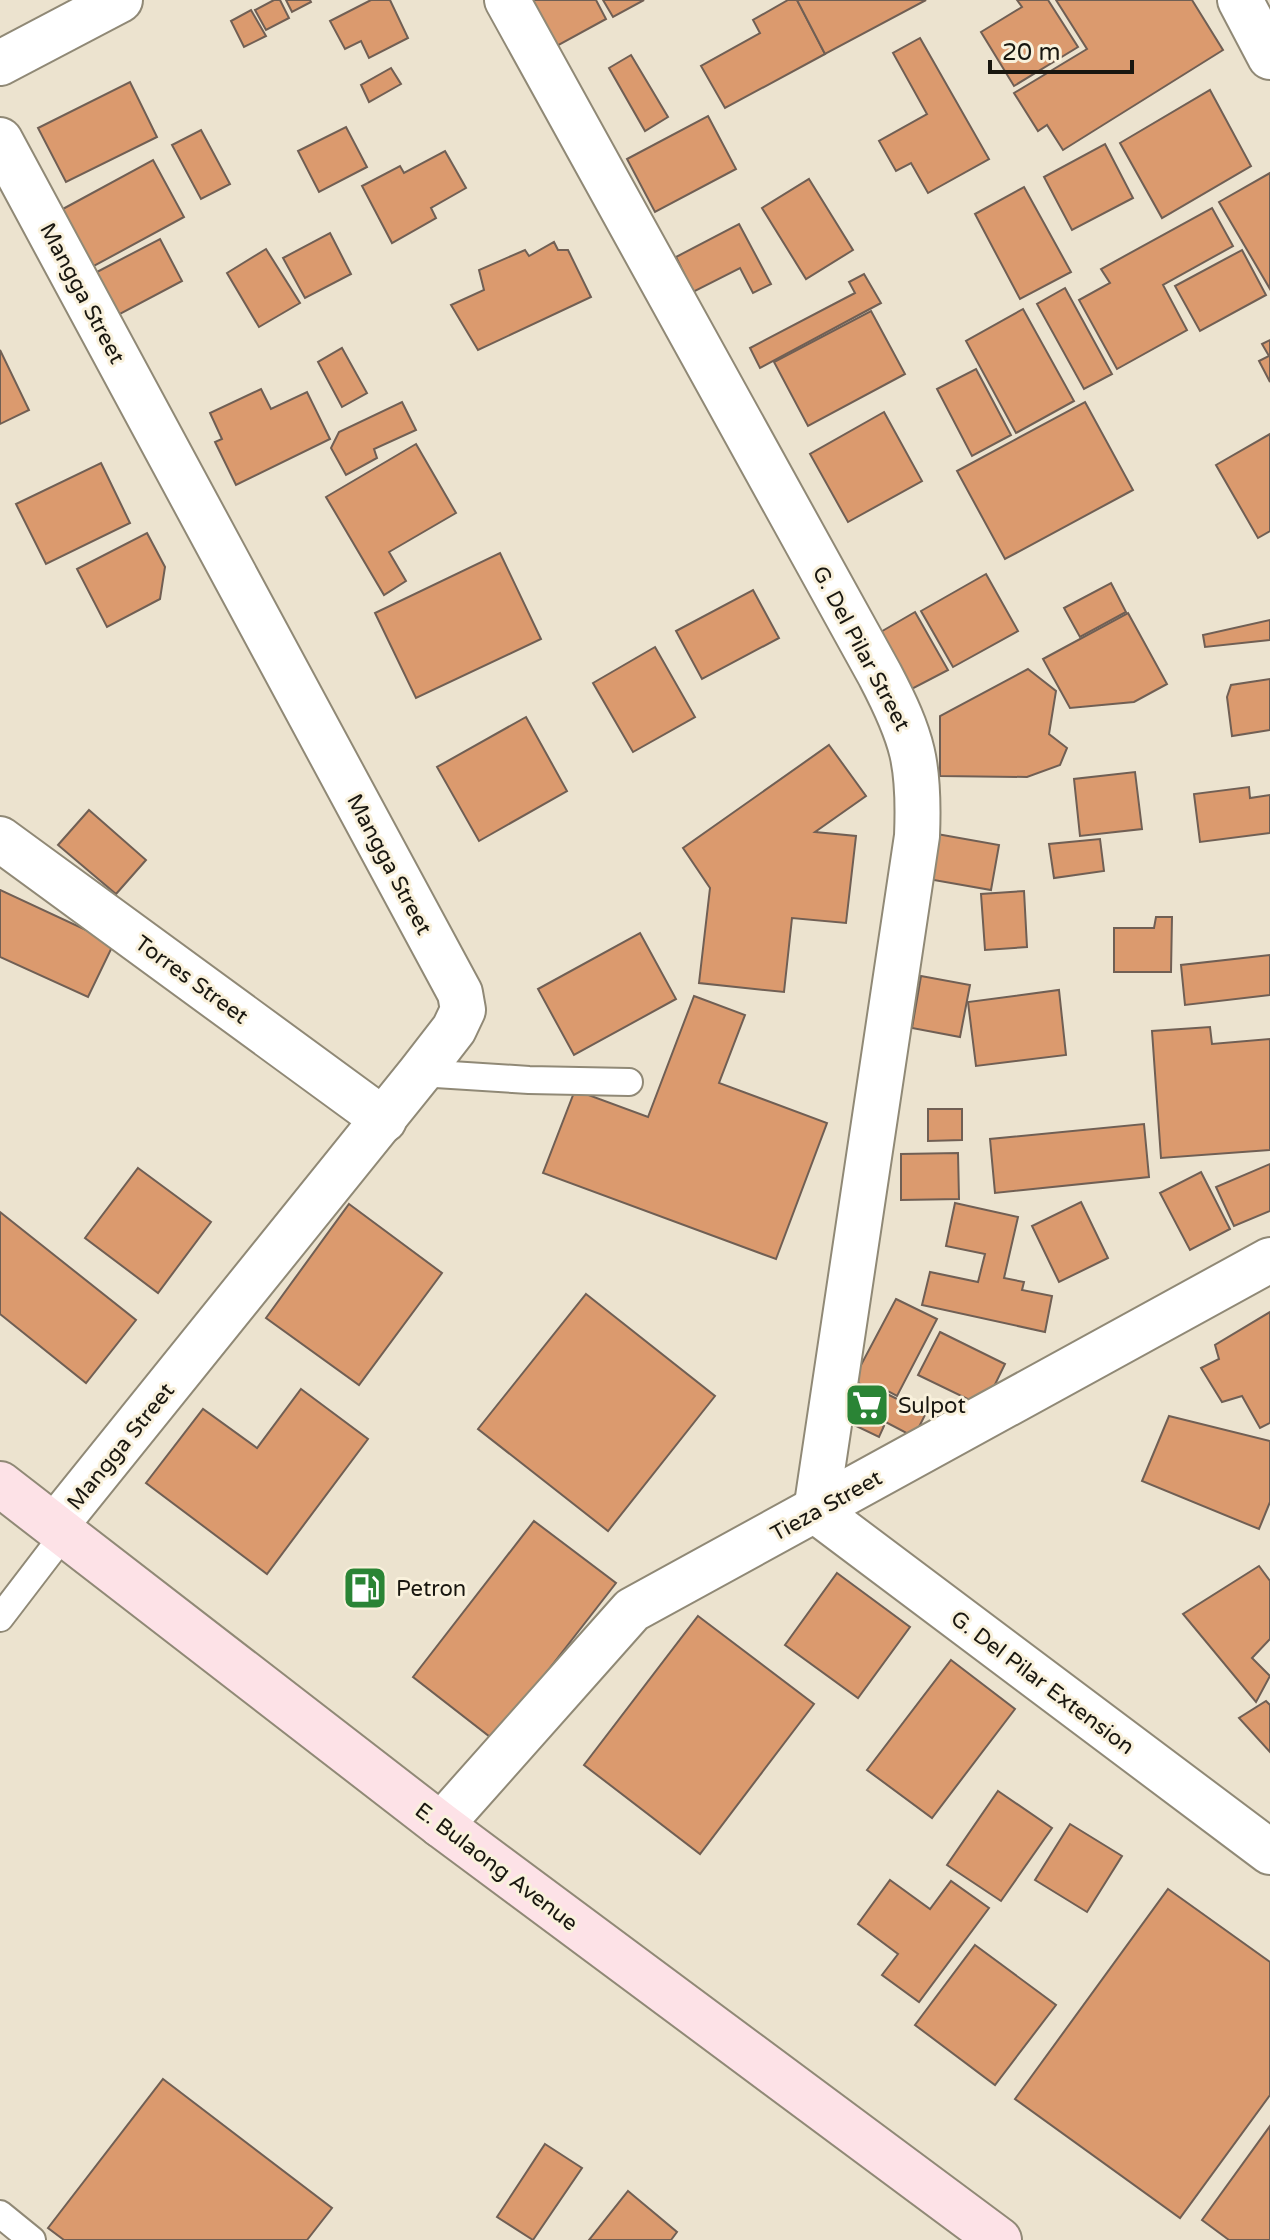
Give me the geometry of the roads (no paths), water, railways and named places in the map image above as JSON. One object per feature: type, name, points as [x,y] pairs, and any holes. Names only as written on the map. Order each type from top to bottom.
[{"type":"main road","name":"E. Bulaong Avenue","points":[[0,1484],[441,1825],[999,2240]]},
{"type":"street","points":[[0,63],[120,0]]},
{"type":"street","name":"G. Del Pilar Street","points":[[507,0],[880,675],[901,715],[913,748],[919,789],[917,836],[816,1511]]},
{"type":"street","points":[[1240,0],[1270,57]]},
{"type":"street","name":"Mangga Street","points":[[0,140],[460,993],[463,1010],[454,1029],[384,1120],[60,1529]]},
{"type":"street","name":"Torres Street","points":[[0,839],[384,1120]]},
{"type":"street","name":"Tieza Street","points":[[441,1825],[632,1610],[1270,1260]]},
{"type":"street","name":"G. Del Pilar Extension","points":[[816,1511],[1270,1852]]},
{"type":"lane","points":[[420,1073],[629,1082]]},
{"type":"lane","points":[[0,1618],[60,1529]]},
{"type":"lane","points":[[0,2214],[32,2240]]},
{"type":"place","name":"Sulpot","points":[[867,1405]]},
{"type":"place","name":"Petron","points":[[365,1588]]}]
